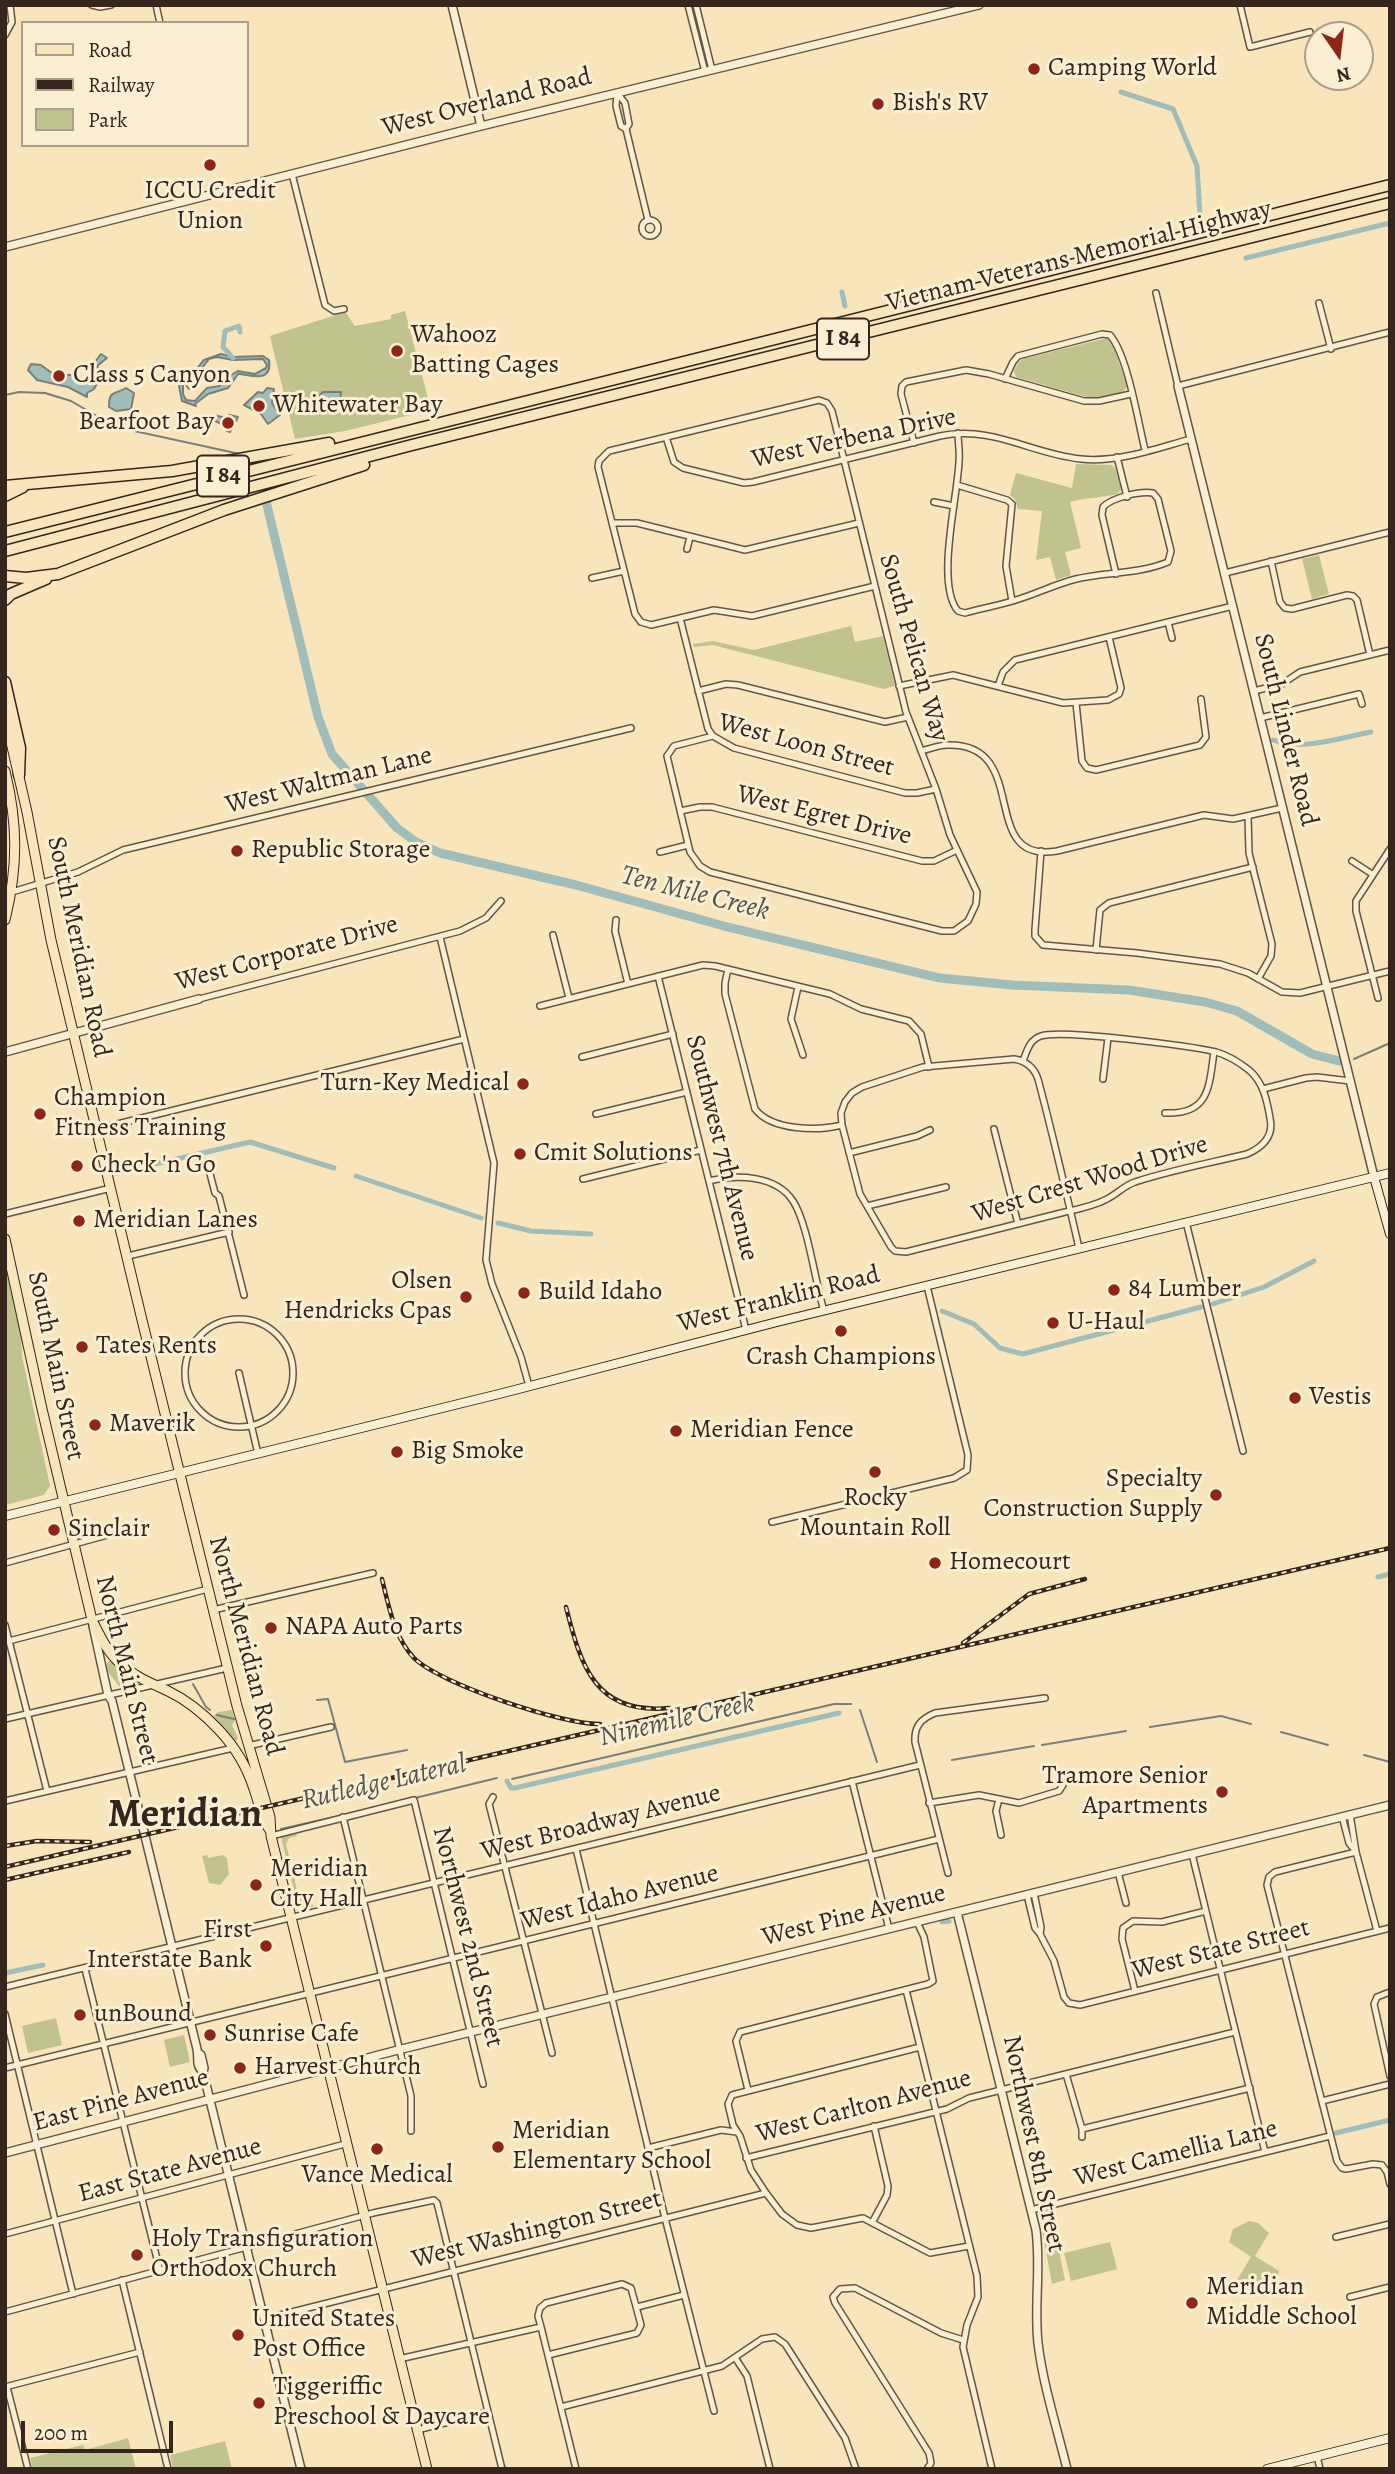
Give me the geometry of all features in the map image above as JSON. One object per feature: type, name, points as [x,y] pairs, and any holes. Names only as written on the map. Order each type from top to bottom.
[{"type":"highway","name":"Vietnam Veterans Memorial Highway","points":[[5,532],[1390,185]]},
{"type":"highway","name":"Vietnam Veterans Memorial Highway","points":[[5,551],[412,446],[1390,203]]},
{"type":"highway","points":[[5,486],[172,471],[226,463],[441,421]]},
{"type":"highway","points":[[5,600],[11,594],[58,574],[224,510],[390,456],[412,446]]},
{"type":"highway","points":[[5,496],[25,486]]},
{"type":"highway","points":[[5,576],[26,578],[58,574]]},
{"type":"highway","points":[[5,682],[20,748],[19,775]]},
{"type":"main road","name":"South Meridian Road","points":[[5,716],[51,940],[180,1473]]},
{"type":"main road","name":"South Meridian Road","points":[[6,772],[14,814],[16,849],[9,893]]},
{"type":"main road","points":[[6,772],[16,787],[30,862],[41,885]]},
{"type":"main road","points":[[5,920],[9,893]]},
{"type":"main road","name":"West Franklin Road","points":[[5,1516],[1390,1172]]},
{"type":"main road","points":[[1374,1177],[1390,1234]]},
{"type":"main road","name":"South Main Street","points":[[5,1239],[64,1501]]},
{"type":"main road","name":"North Meridian Road","points":[[180,1473],[227,1668],[270,1817],[270,1833],[427,2469]]},
{"type":"main road","name":"North Main Street","points":[[64,1501],[92,1619]]},
{"type":"main road","name":"North Meridian Road","points":[[92,1619],[104,1644],[116,1659],[135,1675],[181,1698],[203,1714],[233,1748],[250,1779],[262,1819],[270,1833]]},
{"type":"main road","points":[[1267,2469],[1390,2438]]},
{"type":"street","points":[[7,32],[12,22],[10,5]]},
{"type":"street","points":[[92,5],[111,5]]},
{"type":"street","points":[[452,5],[481,126]]},
{"type":"street","points":[[688,5],[708,71]]},
{"type":"street","points":[[696,5],[708,71]]},
{"type":"street","name":"West Overland Road","points":[[5,247],[481,126],[979,5]]},
{"type":"street","points":[[1240,5],[1250,47],[1304,34]]},
{"type":"street","points":[[617,93],[625,103],[629,124],[626,129],[648,220]]},
{"type":"street","points":[[292,174],[325,305],[334,311],[344,309]]},
{"type":"street","name":"South Linder Road","points":[[1156,293],[1374,1177]]},
{"type":"street","points":[[1320,303],[1331,349]]},
{"type":"street","points":[[1178,386],[1390,332]]},
{"type":"street","points":[[1006,379],[1013,362],[1026,353],[1102,334],[1110,335],[1132,394],[1145,450]]},
{"type":"street","points":[[914,443],[901,394],[902,386],[906,382],[967,370],[1084,401],[1100,401],[1132,394]]},
{"type":"street","name":"South Pelican Way","points":[[666,437],[819,400],[827,403],[832,411],[908,717],[957,850],[975,886],[977,898],[968,921],[954,931],[942,931],[710,872],[695,862],[688,845]]},
{"type":"street","points":[[958,433],[960,459],[947,574],[954,606],[958,611],[965,613],[1012,601],[1072,580],[1116,574],[1165,563],[1171,559],[1171,551],[1158,499],[1153,493],[1109,502],[1103,507],[1102,514],[1116,574]]},
{"type":"street","name":"West Verbena Drive","points":[[666,437],[674,462],[683,468],[744,483],[958,433],[989,435],[1079,459],[1097,460],[1191,439]]},
{"type":"street","points":[[666,437],[609,451],[602,456],[598,467],[635,614],[641,622],[651,625],[714,610],[752,616],[875,586]]},
{"type":"street","points":[[1117,457],[1127,497]]},
{"type":"street","points":[[957,485],[1007,500],[1012,504],[1006,566],[1012,601]]},
{"type":"street","points":[[934,502],[954,506]]},
{"type":"street","points":[[612,523],[637,523],[745,550],[859,523]]},
{"type":"street","points":[[1225,573],[1390,532]]},
{"type":"street","points":[[687,549],[690,537]]},
{"type":"street","points":[[1270,561],[1280,602],[1285,608],[1292,609],[1346,595],[1353,596],[1357,600],[1370,654]]},
{"type":"street","points":[[592,579],[624,571]]},
{"type":"street","points":[[998,685],[1006,667],[1016,660],[1233,606]]},
{"type":"street","points":[[680,618],[708,729],[713,736]]},
{"type":"street","points":[[1168,622],[1172,638]]},
{"type":"street","points":[[899,686],[953,675],[1063,703],[1108,700],[1119,694],[1121,682],[1109,637]]},
{"type":"street","points":[[1254,691],[1282,684],[1300,671],[1390,650]]},
{"type":"street","points":[[698,691],[732,684],[885,722],[908,717]]},
{"type":"street","points":[[1260,718],[1359,694],[1362,704]]},
{"type":"street","points":[[1076,703],[1082,761],[1087,768],[1096,770],[1193,748],[1205,740],[1201,699]]},
{"type":"street","name":"West Waltman Lane","points":[[9,893],[78,872],[123,850],[631,728]]},
{"type":"street","name":"West Loon Street","points":[[680,811],[668,762],[669,751],[674,746],[713,736],[739,750],[905,793],[936,789]]},
{"type":"street","points":[[921,751],[950,745],[976,751],[987,757],[996,772],[1012,830],[1023,844],[1041,851],[1057,851],[1204,815],[1233,819],[1282,808]]},
{"type":"street","name":"West Egret Drive","points":[[680,811],[712,807],[922,862],[933,861],[957,850]]},
{"type":"street","points":[[660,852],[688,845],[680,811]]},
{"type":"street","points":[[1248,816],[1249,847],[1272,950],[1258,979]]},
{"type":"street","points":[[1378,998],[1356,911],[1356,901],[1371,874],[1390,849]]},
{"type":"street","points":[[1041,851],[1035,930],[1038,941],[1048,947],[1220,964],[1237,969],[1288,994],[1390,971]]},
{"type":"street","points":[[1352,861],[1371,874]]},
{"type":"street","points":[[1096,950],[1098,916],[1103,906],[1253,867]]},
{"type":"street","name":"West Corporate Drive","points":[[5,1052],[440,937],[477,923],[501,901]]},
{"type":"street","points":[[616,920],[615,931],[628,984]]},
{"type":"street","points":[[553,935],[569,998]]},
{"type":"street","points":[[440,937],[494,1163],[486,1245],[488,1268],[522,1357],[529,1386]]},
{"type":"street","points":[[540,1006],[703,965],[830,994],[861,1009],[909,1021],[920,1034],[929,1067]]},
{"type":"street","points":[[728,969],[725,994],[755,1110],[775,1123],[818,1130],[842,1125]]},
{"type":"street","name":"Southwest 7th Avenue","points":[[658,976],[746,1330]]},
{"type":"street","points":[[798,986],[792,1019],[803,1055]]},
{"type":"street","points":[[582,1057],[673,1034]]},
{"type":"street","points":[[1023,1061],[1031,1042],[1042,1035],[1053,1034],[1108,1038],[1214,1052],[1250,1071],[1264,1089],[1306,1078],[1350,1081]]},
{"type":"street","points":[[1103,1079],[1108,1038]]},
{"type":"street","points":[[97,1129],[464,1039]]},
{"type":"street","points":[[1165,1113],[1194,1108],[1203,1101],[1209,1091],[1214,1052]]},
{"type":"street","points":[[946,1187],[867,1206],[858,1187],[842,1125],[843,1108],[848,1097],[857,1089],[912,1070],[1014,1059],[1023,1061],[1036,1073],[1038,1079],[1079,1248]]},
{"type":"street","name":"West Crest Wood Drive","points":[[867,1206],[891,1247],[895,1251],[906,1252],[1070,1211],[1107,1199],[1132,1182],[1259,1149],[1268,1139],[1272,1126],[1264,1089]]},
{"type":"street","points":[[596,1114],[687,1092]]},
{"type":"street","points":[[994,1129],[1018,1224]]},
{"type":"street","points":[[849,1153],[918,1136],[930,1130]]},
{"type":"street","points":[[583,1179],[701,1150]]},
{"type":"street","points":[[207,1162],[215,1193],[219,1196],[244,1295]]},
{"type":"street","points":[[709,1181],[727,1177],[748,1178],[771,1183],[788,1195],[794,1202],[806,1237],[824,1311]]},
{"type":"street","points":[[5,1214],[112,1188]]},
{"type":"street","points":[[1186,1222],[1243,1451]]},
{"type":"street","points":[[128,1256],[229,1232]]},
{"type":"street","points":[[772,1522],[954,1478],[967,1470],[968,1455],[926,1286]]},
{"type":"street","points":[[231,1320],[255,1321],[276,1334],[290,1354],[293,1366],[290,1390],[285,1401],[268,1419],[251,1426],[233,1427],[211,1419],[194,1403],[185,1380],[187,1357],[199,1336],[219,1323],[231,1320]]},
{"type":"street","points":[[239,1373],[258,1454]]},
{"type":"street","points":[[5,1563],[144,1525]]},
{"type":"street","points":[[213,1610],[373,1573]]},
{"type":"street","points":[[7,1642],[208,1589]]},
{"type":"street","name":"North Main Street","points":[[92,1619],[94,1639],[108,1695],[112,1701],[190,2023],[204,2067],[202,2071],[301,2469]]},
{"type":"street","points":[[5,1625],[7,1642],[47,1791]]},
{"type":"street","points":[[5,1719],[227,1668]]},
{"type":"street","points":[[948,1873],[915,1742],[917,1726],[935,1713],[1045,1698]]},
{"type":"street","points":[[248,1746],[331,1727]]},
{"type":"street","points":[[5,1801],[233,1748]]},
{"type":"street","name":"West Broadway Avenue","points":[[5,1987],[920,1765]]},
{"type":"street","points":[[852,1782],[888,1929]]},
{"type":"street","points":[[929,1803],[979,1796],[1019,1803],[1059,1791],[1063,1785]]},
{"type":"street","points":[[493,1797],[489,1804],[552,2053]]},
{"type":"street","points":[[999,1799],[996,1811],[1000,1835]]},
{"type":"street","name":"Northwest 2nd Street","points":[[343,1817],[414,1800],[483,2084]]},
{"type":"street","name":"West Pine Avenue","points":[[328,2068],[1390,1805]]},
{"type":"street","points":[[1346,1815],[1377,1931]]},
{"type":"street","points":[[270,1833],[343,1817],[411,2096],[411,2131]]},
{"type":"street","name":"West Idaho Avenue","points":[[5,2068],[939,1839]]},
{"type":"street","points":[[576,1849],[714,2411]]},
{"type":"street","points":[[1356,1852],[1275,1872],[1269,1877],[1268,1885],[1337,2161],[1342,2168],[1351,2169],[1373,2164],[1382,2165],[1390,2184]]},
{"type":"street","points":[[1192,1854],[1265,2152]]},
{"type":"street","points":[[1118,1872],[1126,1903]]},
{"type":"street","name":"West State Street","points":[[1030,1894],[1041,1927],[1040,1934],[1054,1961],[1066,2005],[1080,2005],[1390,1928]]},
{"type":"street","points":[[1135,1991],[1122,1939],[1123,1928],[1133,1921],[1156,1923],[1206,1911]]},
{"type":"street","name":"Northwest 8th Street","points":[[957,1912],[1031,2210],[1038,2255],[1040,2360],[1067,2469]]},
{"type":"street","points":[[748,2090],[736,2041],[737,2034],[743,2030],[933,1981],[924,1937],[918,1922]]},
{"type":"street","points":[[85,1969],[160,2271]]},
{"type":"street","points":[[906,1990],[978,2285],[978,2297],[963,2340],[965,2361],[992,2469]]},
{"type":"street","points":[[1390,1992],[1381,1994],[1375,2000],[1374,2008],[1390,2077]]},
{"type":"street","points":[[5,2014],[73,2294]]},
{"type":"street","name":"West Carlton Avenue","points":[[747,2158],[955,2106],[969,2098],[1236,2032]]},
{"type":"street","points":[[920,2047],[735,2093],[729,2098],[728,2105],[751,2170],[782,2214],[797,2225],[811,2228],[863,2218],[930,2253],[969,2246]]},
{"type":"street","name":"East Pine Avenue","points":[[5,2153],[328,2068]]},
{"type":"street","points":[[1066,2074],[1082,2137]]},
{"type":"street","points":[[1322,2101],[1390,2084]]},
{"type":"street","points":[[1082,2129],[1250,2088]]},
{"type":"street","points":[[872,2223],[887,2195],[888,2186],[874,2126]]},
{"type":"street","name":"West Carlton Avenue","points":[[648,2148],[721,2130],[737,2132]]},
{"type":"street","name":"West Camellia Lane","points":[[1031,2210],[1330,2136]]},
{"type":"street","name":"East State Avenue","points":[[5,2234],[345,2144]]},
{"type":"street","name":"West Washington Street","points":[[264,2319],[766,2193]]},
{"type":"street","points":[[5,2312],[434,2200],[437,2203],[502,2469]]},
{"type":"street","points":[[1336,2237],[1390,2224]]},
{"type":"street","points":[[122,2280],[169,2469]]},
{"type":"street","points":[[548,2355],[637,2333],[641,2325],[633,2291],[622,2284],[546,2303],[540,2308],[538,2316],[576,2469]]},
{"type":"street","points":[[927,2469],[931,2459],[833,2297],[835,2292],[847,2287],[855,2288],[941,2333],[963,2340]]},
{"type":"street","points":[[1350,2297],[1390,2287]]},
{"type":"street","points":[[636,2307],[684,2295]]},
{"type":"street","points":[[399,2359],[541,2327]]},
{"type":"street","points":[[561,2407],[704,2372],[722,2366],[762,2339],[775,2337],[785,2344],[845,2438],[853,2467]]},
{"type":"street","points":[[28,2469],[6,2387],[140,2352]]},
{"type":"street","points":[[736,2358],[747,2376],[770,2469]]},
{"type":"street","points":[[417,2430],[488,2413]]},
{"type":"street","points":[[1317,2456],[1321,2469]]},
{"type":"green space","points":[[405,311],[431,410],[345,431],[295,439],[270,336],[342,313],[346,313],[355,326],[391,319],[391,315]]},
{"type":"green space","points":[[1107,338],[1112,341],[1127,387],[1122,393],[1090,398],[1016,377],[1014,371],[1023,359]]},
{"type":"green space","points":[[1076,464],[1111,465],[1115,468],[1121,489],[1118,494],[1070,502],[1081,548],[1065,552],[1071,575],[1056,580],[1050,557],[1036,560],[1042,511],[1018,509],[1015,499],[1010,495],[1016,473],[1072,488]]},
{"type":"green space","points":[[1319,555],[1329,594],[1312,599],[1302,559]]},
{"type":"green space","points":[[851,626],[855,642],[883,636],[895,686],[884,689],[713,645],[694,647],[693,644],[713,641],[754,650]]},
{"type":"green space","points":[[5,1265],[21,1333],[22,1356],[50,1486],[44,1495],[5,1505]]},
{"type":"green space","points":[[113,1661],[142,1684],[121,1687],[108,1670],[106,1665]]},
{"type":"green space","points":[[232,1710],[235,1721],[232,1725],[238,1738],[236,1742],[213,1716],[218,1712]]},
{"type":"green space","points":[[296,1833],[297,1836],[289,1838],[286,1844],[299,1898],[314,1906],[303,1911],[298,1906],[281,1837]]},
{"type":"green space","points":[[207,1855],[208,1858],[223,1855],[227,1859],[229,1874],[220,1885],[209,1883],[202,1856]]},
{"type":"green space","points":[[56,2018],[62,2045],[28,2053],[22,2026]]},
{"type":"green space","points":[[184,2035],[190,2062],[170,2067],[164,2040]]},
{"type":"green space","points":[[1249,2221],[1258,2223],[1269,2233],[1255,2256],[1279,2271],[1277,2283],[1267,2292],[1250,2291],[1237,2280],[1251,2257],[1229,2242],[1233,2229]]},
{"type":"green space","points":[[1054,2228],[1065,2280],[1052,2284],[1042,2230]]},
{"type":"green space","points":[[1110,2242],[1117,2269],[1071,2281],[1064,2253]]},
{"type":"green space","points":[[128,2438],[136,2469],[33,2469],[30,2458],[83,2445],[85,2450]]},
{"type":"green space","points":[[225,2441],[232,2469],[173,2469],[170,2455]]},
{"type":"water","name":"Class 5 Canyon","points":[[101,354],[107,358],[97,366],[102,375],[94,389],[87,393],[87,397],[68,387],[37,380],[28,370],[31,364],[41,365],[53,374],[71,375],[86,383],[92,366]]},
{"type":"water","points":[[221,354],[233,357],[263,356],[269,360],[269,368],[263,376],[238,374],[228,388],[208,394],[195,404],[196,406],[182,401],[179,386],[204,360]],"holes":[[[217,357],[233,360],[263,359],[267,365],[255,374],[238,371],[231,375],[227,383],[228,377],[224,374],[217,381],[220,386],[207,388],[195,401],[186,400],[183,383],[195,377],[209,359]]]},
{"type":"water","points":[[126,388],[134,393],[131,409],[116,411],[109,407],[111,395]]},
{"type":"water","name":"Whitewater Bay","points":[[267,388],[274,389],[272,403],[280,415],[268,424],[261,414],[244,405],[258,392],[263,393]]},
{"type":"water","points":[[323,392],[341,392],[337,408],[324,409],[320,395]]},
{"type":"water","name":"Bearfoot Bay","points":[[214,415],[238,417],[230,432],[226,426],[213,420],[208,429],[195,427],[196,419]]},
{"type":"waterway","points":[[1121,92],[1173,109],[1197,166],[1200,217]]},
{"type":"waterway","points":[[1246,258],[1390,223]]},
{"type":"waterway","points":[[842,292],[845,306]]},
{"type":"waterway","points":[[233,358],[223,347],[225,331],[239,326],[240,332]]},
{"type":"waterway","points":[[184,382],[189,389]]},
{"type":"waterway","name":"Ten Mile Creek","points":[[5,395],[19,392],[45,393],[71,401],[116,427],[240,454]]},
{"type":"waterway","name":"Ten Mile Creek","points":[[265,497],[318,717],[332,754],[397,828],[416,842],[440,853],[940,978],[1012,985],[1129,990],[1205,1002],[1237,1011],[1312,1054],[1339,1061]]},
{"type":"waterway","points":[[1273,740],[1309,744],[1371,732]]},
{"type":"waterway","name":"Ten Mile Creek","points":[[1354,1059],[1390,1043]]},
{"type":"waterway","points":[[116,1173],[250,1142],[334,1168]]},
{"type":"waterway","points":[[356,1176],[481,1218]]},
{"type":"waterway","points":[[498,1223],[531,1231],[591,1234]]},
{"type":"waterway","points":[[1213,1304],[1264,1287],[1314,1261]]},
{"type":"waterway","points":[[942,1311],[974,1324],[1000,1348],[1023,1354],[1201,1307]]},
{"type":"waterway","name":"Rutledge Lateral","points":[[1378,1577],[1390,1574]]},
{"type":"waterway","name":"Ninemile Creek","points":[[193,1684],[210,1710]]},
{"type":"waterway","name":"Ninemile Creek","points":[[317,1700],[328,1699],[345,1762],[407,1750]]},
{"type":"waterway","name":"Ninemile Creek","points":[[512,1779],[834,1704],[851,1704]]},
{"type":"waterway","name":"Ninemile Creek","points":[[860,1710],[877,1762]]},
{"type":"waterway","name":"Rutledge Lateral","points":[[507,1781],[511,1788],[515,1788],[839,1713]]},
{"type":"waterway","name":"Ninemile Creek","points":[[217,1715],[234,1719]]},
{"type":"waterway","name":"Ninemile Creek","points":[[1150,1727],[1221,1716],[1251,1724]]},
{"type":"waterway","name":"Ninemile Creek","points":[[1042,1745],[1126,1731]]},
{"type":"waterway","name":"Ninemile Creek","points":[[1281,1732],[1328,1745]]},
{"type":"waterway","name":"Ninemile Creek","points":[[952,1760],[1034,1746]]},
{"type":"waterway","name":"Ninemile Creek","points":[[1364,1755],[1390,1762]]},
{"type":"waterway","name":"Rutledge Lateral","points":[[415,1798],[497,1778]]},
{"type":"waterway","name":"Rutledge Lateral","points":[[281,1829],[348,1814]]},
{"type":"waterway","points":[[942,1922],[949,1921]]},
{"type":"waterway","points":[[5,1973],[43,1965]]},
{"type":"waterway","points":[[1336,2133],[1390,2120]]},
{"type":"railway","points":[[5,1867],[1390,1548]]},
{"type":"railway","points":[[382,1579],[393,1621],[402,1641],[414,1658],[428,1668],[475,1691],[503,1701],[559,1718],[600,1724]]},
{"type":"railway","points":[[963,1643],[1029,1594],[1085,1579]]},
{"type":"railway","points":[[566,1607],[586,1667],[595,1682],[608,1695],[644,1708],[669,1708]]},
{"type":"railway","points":[[5,1846],[37,1841],[90,1842]]},
{"type":"railway","points":[[5,1880],[129,1852]]},
{"type":"place","name":"Camping World","points":[[1034,69]]},
{"type":"place","name":"Bish's RV","points":[[878,104]]},
{"type":"place","name":"ICCU Credit Union","points":[[210,165]]},
{"type":"place","name":"Wahooz Batting Cages","points":[[397,351]]},
{"type":"place","name":"Class 5 Canyon","points":[[59,376]]},
{"type":"place","name":"Whitewater Bay","points":[[259,406]]},
{"type":"place","name":"Bearfoot Bay","points":[[228,423]]},
{"type":"place","name":"Republic Storage","points":[[237,851]]},
{"type":"place","name":"Turn-Key Medical","points":[[523,1084]]},
{"type":"place","name":"Champion Fitness Training","points":[[40,1114]]},
{"type":"place","name":"Cmit Solutions","points":[[520,1154]]},
{"type":"place","name":"Check 'n Go","points":[[77,1166]]},
{"type":"place","name":"Meridian Lanes","points":[[79,1221]]},
{"type":"place","name":"84 Lumber","points":[[1114,1290]]},
{"type":"place","name":"Build Idaho","points":[[524,1293]]},
{"type":"place","name":"Olsen Hendricks Cpas","points":[[466,1297]]},
{"type":"place","name":"U-Haul","points":[[1053,1323]]},
{"type":"place","name":"Crash Champions","points":[[841,1331]]},
{"type":"place","name":"Tates Rents","points":[[82,1347]]},
{"type":"place","name":"Vestis","points":[[1295,1398]]},
{"type":"place","name":"Maverik","points":[[95,1425]]},
{"type":"place","name":"Meridian Fence","points":[[676,1431]]},
{"type":"place","name":"Big Smoke","points":[[397,1452]]},
{"type":"place","name":"Rocky Mountain Roll","points":[[875,1472]]},
{"type":"place","name":"Specialty Construction Supply","points":[[1216,1495]]},
{"type":"place","name":"Sinclair","points":[[54,1530]]},
{"type":"place","name":"Homecourt","points":[[935,1563]]},
{"type":"place","name":"NAPA Auto Parts","points":[[271,1628]]},
{"type":"place","name":"Tramore Senior Apartments","points":[[1222,1792]]},
{"type":"place","name":"Meridian City Hall","points":[[256,1885]]},
{"type":"place","name":"First Interstate Bank","points":[[266,1946]]},
{"type":"place","name":"unBound","points":[[80,2015]]},
{"type":"place","name":"Sunrise Cafe","points":[[210,2035]]},
{"type":"place","name":"Harvest Church","points":[[240,2068]]},
{"type":"place","name":"Meridian Elementary School","points":[[498,2147]]},
{"type":"place","name":"Vance Medical","points":[[377,2149]]},
{"type":"place","name":"Holy Transfiguration Orthodox Church","points":[[137,2255]]},
{"type":"place","name":"Meridian Middle School","points":[[1192,2303]]},
{"type":"place","name":"United States Post Office","points":[[238,2335]]},
{"type":"place","name":"Tiggeriffic Preschool & Daycare","points":[[259,2403]]},
{"type":"district","name":"Meridian","points":[[185,1816]]}]
